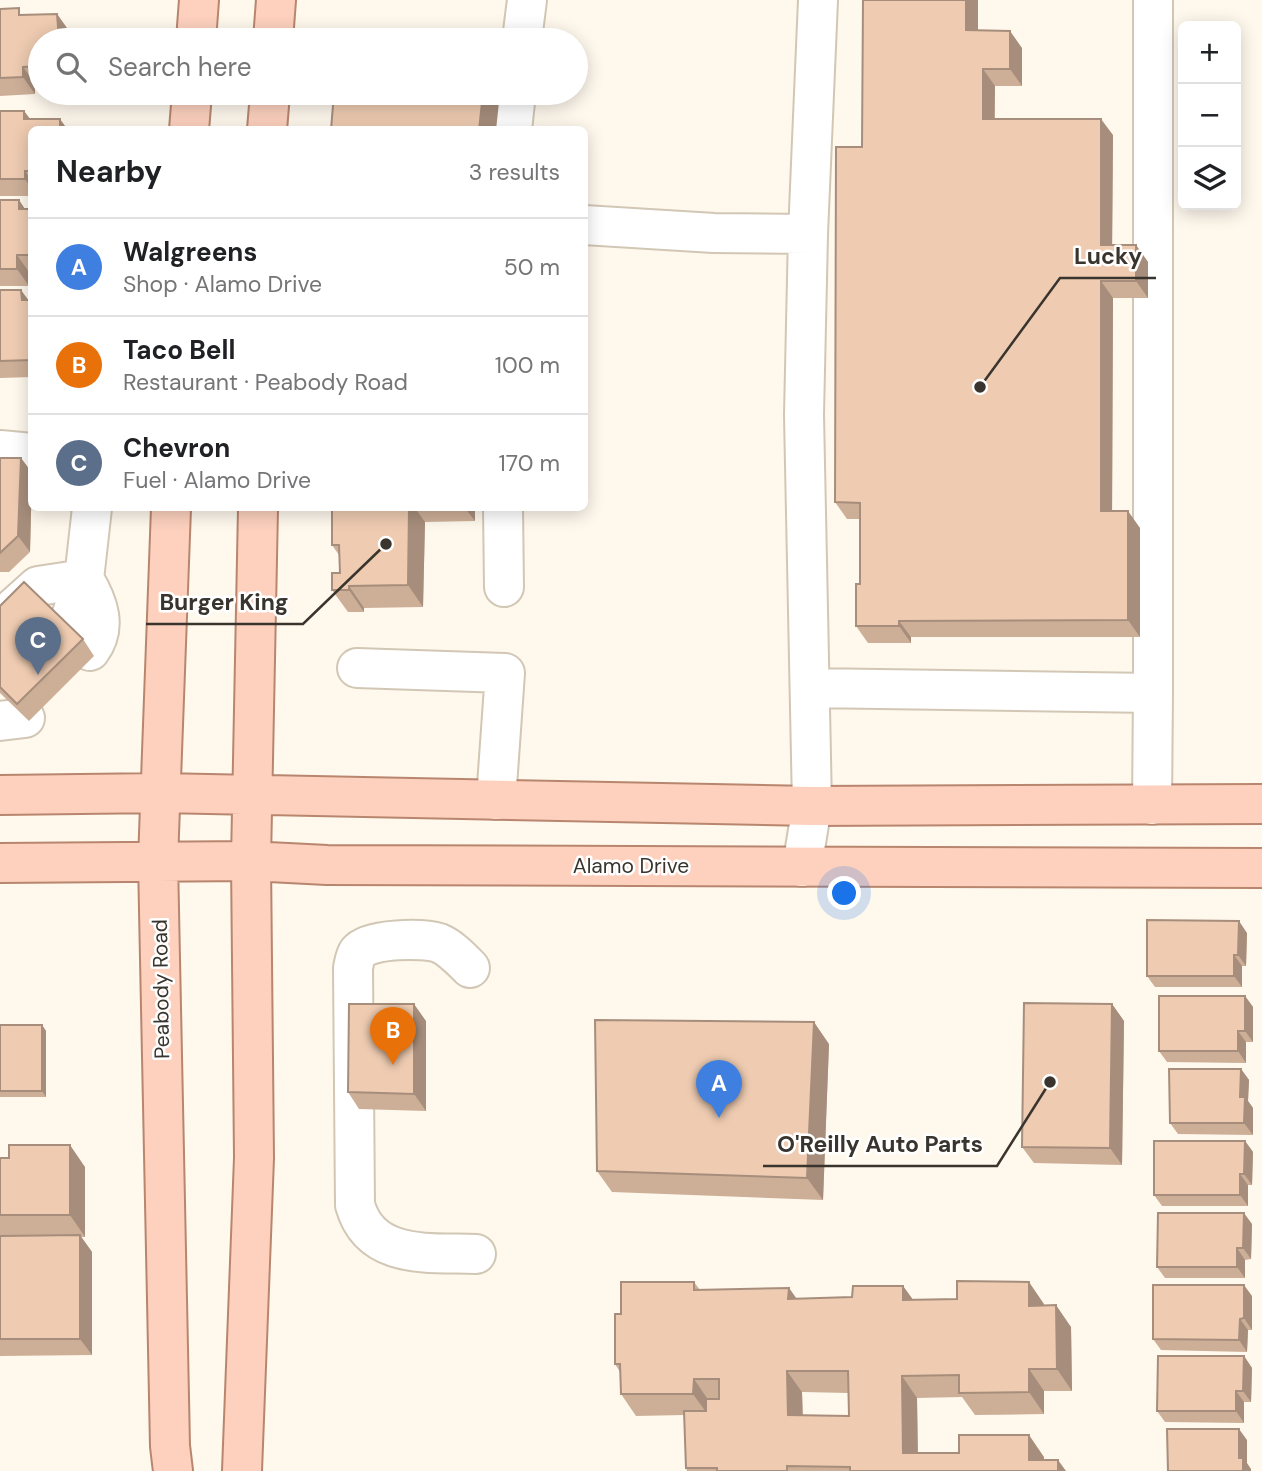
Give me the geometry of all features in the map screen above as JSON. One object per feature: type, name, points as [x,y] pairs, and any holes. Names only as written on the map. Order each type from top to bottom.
[{"type":"main road","points":[[197,28],[199,0]]},
{"type":"main road","points":[[274,28],[276,0]]},
{"type":"main road","points":[[189,126],[191,105]]},
{"type":"main road","points":[[267,126],[269,105]]},
{"type":"main road","name":"Peabody Road","points":[[169,1463],[158,861],[171,511]]},
{"type":"main road","points":[[242,1471],[254,1158],[251,861],[258,511]]},
{"type":"main road","points":[[0,795],[161,793],[812,806],[1262,804]]},
{"type":"main road","name":"Alamo Drive","points":[[0,863],[251,861],[327,865],[1262,868]]},
{"type":"lane","points":[[524,28],[527,0]]},
{"type":"lane","points":[[802,867],[812,806],[804,415],[808,234],[818,0]]},
{"type":"lane","points":[[1152,805],[1153,0]]},
{"type":"lane","points":[[512,126],[515,105]]},
{"type":"lane","points":[[588,226],[714,233],[808,234]]},
{"type":"lane","points":[[0,450],[28,453]]},
{"type":"lane","points":[[78,640],[92,511]]},
{"type":"lane","points":[[503,511],[504,587]]},
{"type":"lane","points":[[0,620],[38,586],[84,579]]},
{"type":"lane","points":[[357,668],[505,673],[496,800]]},
{"type":"lane","points":[[810,688],[1153,693]]},
{"type":"lane","points":[[470,968],[441,944],[424,940],[375,942],[357,953],[353,968],[355,1205],[358,1216],[377,1240],[394,1247],[414,1251],[476,1254]]},
{"type":"building","points":[[863,0],[966,0],[966,30],[1010,31],[1010,69],[983,69],[983,119],[1101,119],[1101,245],[1136,245],[1136,281],[1101,281],[1101,511],[1128,511],[1128,620],[899,621],[899,626],[856,626],[856,584],[860,584],[860,503],[835,502],[836,147],[862,147]]},
{"type":"building","points":[[19,8],[19,15],[57,14],[58,28],[28,28],[28,67],[23,67],[23,77],[0,78],[0,9]]},
{"type":"building","points":[[333,105],[482,105],[479,126],[331,126]]},
{"type":"building","points":[[0,111],[24,111],[24,119],[60,119],[60,126],[28,126],[28,171],[25,171],[25,179],[0,179]]},
{"type":"building","points":[[0,200],[19,200],[19,209],[28,209],[28,255],[17,255],[17,269],[0,269]]},
{"type":"building","points":[[0,290],[21,290],[22,300],[28,300],[28,360],[0,361]]},
{"type":"building","points":[[0,458],[21,458],[18,536],[0,553]]},
{"type":"building","points":[[332,511],[409,511],[408,585],[349,586],[349,590],[332,590],[332,573],[340,573],[339,545],[332,545]]},
{"type":"building","points":[[24,582],[83,639],[17,704],[0,687],[0,606]]},
{"type":"building","points":[[1147,920],[1239,921],[1234,976],[1147,976]]},
{"type":"building","points":[[1159,996],[1245,996],[1245,1031],[1238,1031],[1238,1051],[1159,1051]]},
{"type":"building","points":[[1024,1003],[1112,1004],[1110,1148],[1022,1147]]},
{"type":"building","points":[[349,1004],[414,1004],[414,1094],[348,1092]]},
{"type":"building","points":[[595,1020],[814,1022],[807,1178],[597,1171]]},
{"type":"building","points":[[0,1025],[42,1025],[42,1091],[0,1091]]},
{"type":"building","points":[[1169,1069],[1241,1069],[1240,1097],[1245,1097],[1244,1123],[1170,1123]]},
{"type":"building","points":[[1154,1141],[1245,1141],[1240,1195],[1154,1195]]},
{"type":"building","points":[[9,1145],[70,1145],[70,1215],[0,1215],[0,1158],[9,1158]]},
{"type":"building","points":[[1158,1213],[1244,1213],[1243,1248],[1237,1248],[1237,1267],[1157,1267]]},
{"type":"building","points":[[80,1235],[80,1339],[0,1339],[0,1236]]},
{"type":"building","points":[[957,1281],[1029,1282],[1029,1306],[1056,1305],[1057,1369],[1029,1369],[1029,1392],[959,1393],[959,1375],[902,1376],[903,1453],[959,1453],[959,1435],[1029,1435],[1029,1460],[1058,1460],[1058,1471],[850,1471],[850,1467],[787,1466],[787,1471],[686,1468],[684,1411],[706,1411],[706,1399],[719,1399],[719,1379],[694,1379],[693,1394],[621,1394],[620,1364],[615,1364],[615,1314],[621,1314],[621,1282],[694,1282],[694,1290],[789,1288],[788,1299],[852,1297],[853,1286],[903,1286],[903,1300],[957,1299]],"holes":[[[787,1371],[848,1371],[849,1416],[788,1415]]]},
{"type":"building","points":[[1153,1285],[1244,1285],[1244,1318],[1240,1319],[1239,1340],[1153,1339]]},
{"type":"building","points":[[1158,1356],[1244,1356],[1243,1391],[1236,1391],[1236,1411],[1157,1411]]},
{"type":"building","points":[[1167,1429],[1239,1429],[1239,1458],[1243,1458],[1243,1471],[1168,1471]]},
{"type":"place","name":"Lucky","points":[[980,387]]},
{"type":"place","name":"Burger King","points":[[386,544]]},
{"type":"place","name":"Chevron","points":[[38,675]]},
{"type":"place","name":"Taco Bell","points":[[393,1065]]},
{"type":"place","name":"O'Reilly Auto Parts","points":[[1050,1082]]},
{"type":"place","name":"Walgreens","points":[[719,1118]]}]
